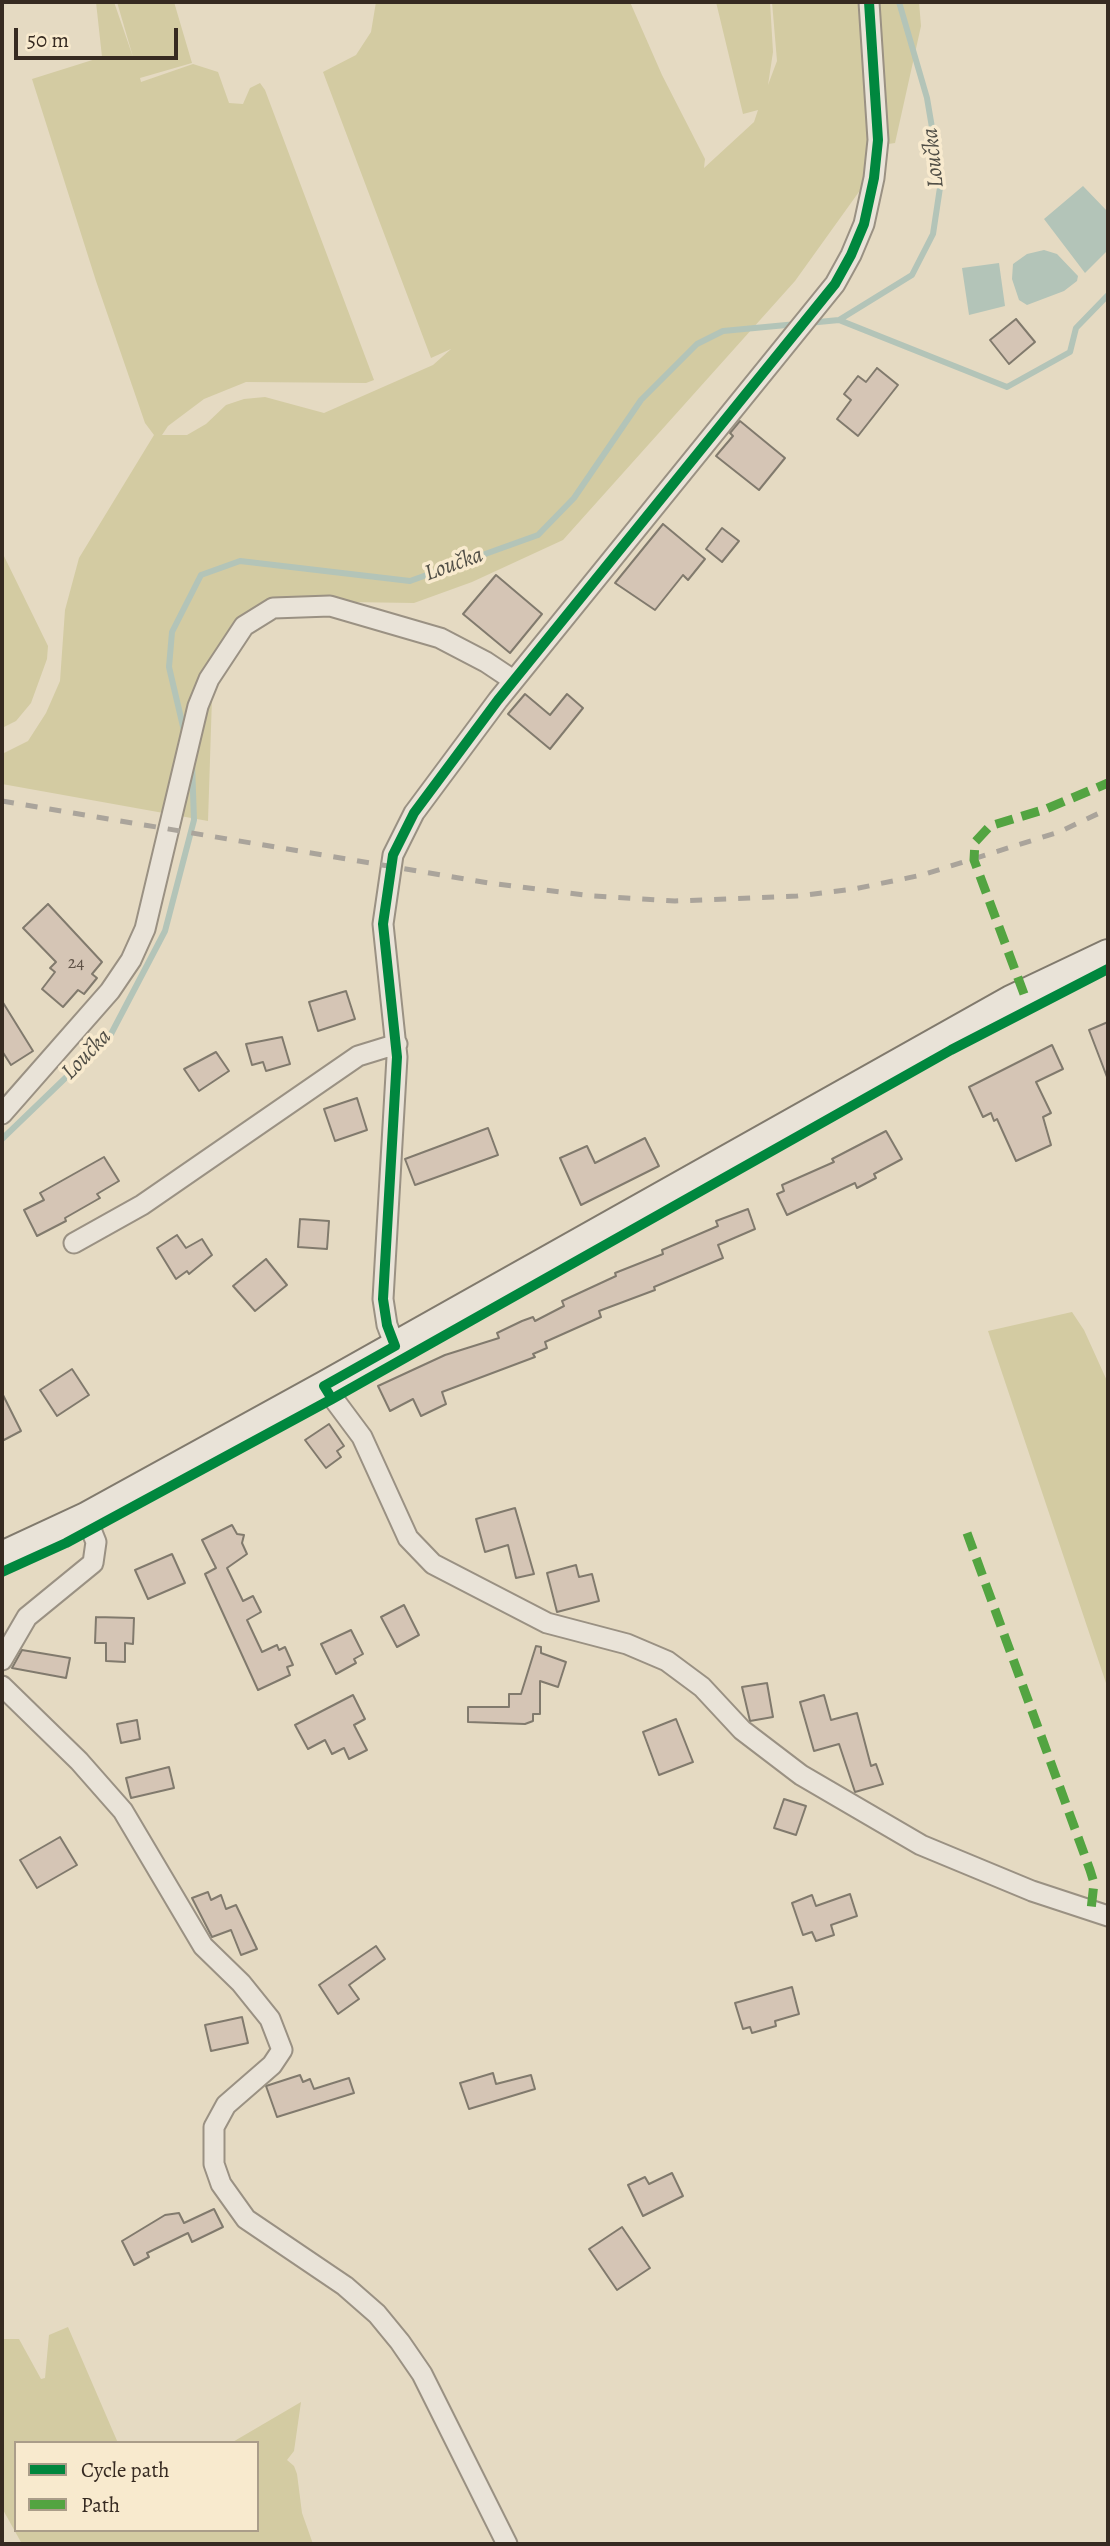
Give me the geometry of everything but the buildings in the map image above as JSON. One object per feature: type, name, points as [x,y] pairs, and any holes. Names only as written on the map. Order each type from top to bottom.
[{"type":"main road","points":[[2,1556],[86,1517],[324,1386],[1011,1000],[1108,954]]},
{"type":"street","points":[[395,1346],[387,1325],[383,1299],[397,1044],[383,924],[385,892],[393,855],[414,813],[513,680],[835,284],[864,224],[874,178],[878,140],[877,89],[869,2]]},
{"type":"street","points":[[2,1114],[102,1001],[131,960],[149,916],[198,706],[209,679],[244,626],[273,608],[330,606],[440,638],[475,655],[513,680]]},
{"type":"street","points":[[74,1243],[142,1205],[358,1056],[376,1048],[397,1044]]},
{"type":"street","points":[[324,1386],[362,1437],[408,1538],[433,1564],[547,1623],[627,1644],[667,1661],[702,1687],[742,1730],[801,1775],[921,1845],[1032,1891],[1108,1916]]},
{"type":"street","points":[[2,1660],[27,1618],[93,1563],[96,1542],[86,1517]]},
{"type":"street","points":[[2,1686],[79,1761],[123,1811],[204,1946],[242,1983],[270,2019],[282,2050],[272,2065],[226,2105],[215,2127],[214,2164],[221,2184],[246,2219],[345,2286],[377,2314],[400,2342],[422,2374],[508,2544]]},
{"type":"shaded area","points":[[96,2],[114,2],[133,57],[117,2],[174,2],[192,63],[140,78],[141,82],[193,64],[218,72],[229,103],[243,104],[250,88],[260,83],[265,90],[374,380],[366,383],[246,382],[204,399],[168,426],[162,435],[187,435],[206,424],[226,405],[244,399],[265,397],[324,413],[433,365],[451,349],[431,358],[323,72],[356,55],[371,32],[376,2],[630,2],[662,75],[705,159],[704,168],[754,122],[758,110],[743,114],[716,2],[770,2],[773,52],[768,85],[777,61],[772,2],[919,2],[921,26],[895,143],[868,147],[861,189],[795,281],[563,540],[472,582],[414,603],[282,601],[213,666],[208,821],[2,784],[2,754],[28,741],[46,713],[60,681],[65,610],[79,558],[154,435],[145,423],[96,281],[32,79],[102,57]]},
{"type":"shaded area","points":[[1083,186],[1108,212],[1108,250],[1085,273],[1044,219]]},
{"type":"shaded area","points":[[1044,250],[1057,254],[1078,276],[1077,281],[1064,291],[1027,305],[1019,300],[1012,279],[1013,264],[1027,254]]},
{"type":"shaded area","points":[[999,263],[1005,306],[969,315],[962,268]]},
{"type":"shaded area","points":[[2,552],[48,646],[47,659],[31,703],[16,721],[2,728]]},
{"type":"shaded area","points":[[1072,1312],[1084,1330],[1108,1383],[1108,1689],[988,1331]]},
{"type":"shaded area","points":[[68,2327],[117,2441],[14,2441],[14,2530],[2,2508],[2,2339],[19,2339],[41,2379],[45,2378],[49,2335]]},
{"type":"shaded area","points":[[301,2402],[294,2451],[287,2460],[294,2466],[297,2474],[302,2513],[313,2544],[22,2544],[15,2532],[259,2532],[259,2441],[234,2441]]},
{"type":"waterway","name":"Loučka","points":[[808,323],[839,320],[912,275],[933,234],[941,181],[927,98],[899,2]]},
{"type":"waterway","points":[[839,320],[1007,387],[1070,352],[1076,328],[1108,295]]},
{"type":"waterway","name":"Loučka","points":[[185,735],[169,667],[172,632],[201,575],[240,561],[410,581],[538,535],[574,498],[641,400],[697,344],[723,331],[797,324]]},
{"type":"waterway","name":"Loučka","points":[[2,1139],[111,1034],[165,931],[194,820],[192,763]]},
{"type":"railway","points":[[2,801],[489,883],[593,896],[675,901],[797,896],[854,889],[922,875],[1059,832],[1108,809]]},
{"type":"marked path","points":[[1024,994],[974,860],[975,842],[990,826],[1046,809],[1108,783]]},
{"type":"marked path","points":[[967,1533],[1090,1870],[1094,1883],[1091,1910]]},
{"type":"cycle path","points":[[332,1399],[324,1386],[395,1346],[387,1325],[383,1299],[397,1057],[383,924],[393,855],[414,813],[498,700],[835,284],[864,224],[874,178],[878,140],[869,2]]},
{"type":"cycle path","points":[[2,1572],[66,1543],[332,1399],[951,1050],[1108,969]]}]
